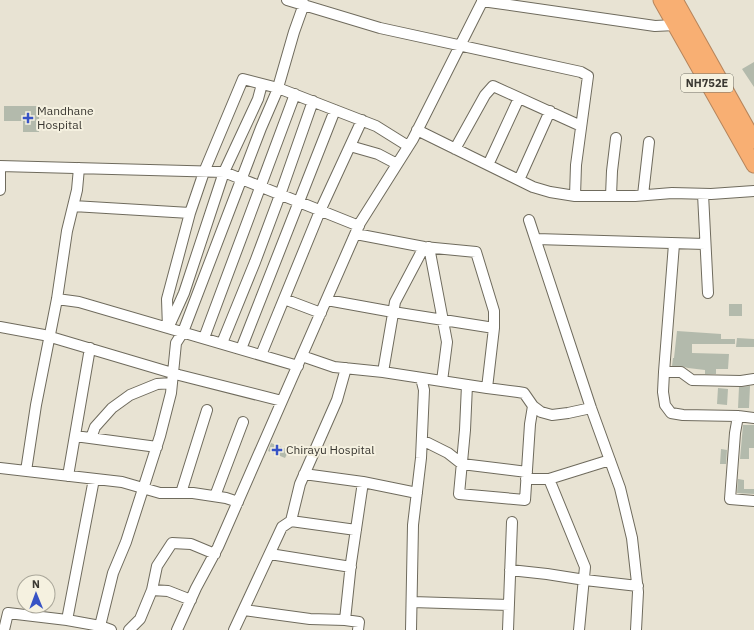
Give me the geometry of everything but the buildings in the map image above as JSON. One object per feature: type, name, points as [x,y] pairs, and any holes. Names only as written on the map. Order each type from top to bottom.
[{"type":"highway","name":"NH752E","points":[[661,0],[754,165]]},
{"type":"highway","name":"NH752E","points":[[676,0],[754,141]]},
{"type":"street","points":[[287,0],[380,28],[581,72],[588,76],[576,165],[575,196]]},
{"type":"street","points":[[178,630],[238,502],[357,230],[417,130],[483,0],[655,26],[675,26]]},
{"type":"street","points":[[100,626],[113,573],[126,542],[156,447],[171,393],[176,343],[183,332],[261,128],[278,88],[294,32],[304,4]]},
{"type":"street","points":[[168,328],[167,299],[190,213],[204,172],[243,79],[278,88],[362,120],[376,126],[408,146]]},
{"type":"street","points":[[168,328],[184,293],[224,172],[258,99],[262,84]]},
{"type":"street","points":[[455,149],[485,95],[493,86],[581,126]]},
{"type":"street","points":[[204,338],[261,187],[294,94]]},
{"type":"street","points":[[488,165],[519,98]]},
{"type":"street","points":[[222,343],[280,195],[312,101]]},
{"type":"street","points":[[241,349],[335,110]]},
{"type":"street","points":[[518,180],[550,111]]},
{"type":"street","points":[[262,355],[320,211],[362,120]]},
{"type":"street","points":[[417,130],[533,187],[550,192],[575,196],[643,196],[672,193],[703,194],[754,190]]},
{"type":"street","points":[[611,196],[616,138]]},
{"type":"street","points":[[643,196],[649,142]]},
{"type":"street","points":[[350,146],[378,154],[397,164]]},
{"type":"street","points":[[0,190],[0,166],[224,172],[320,211],[357,230],[426,247],[476,252],[494,311],[494,328],[487,388]]},
{"type":"street","points":[[26,472],[36,405],[57,299],[66,231],[77,190],[79,168]]},
{"type":"street","points":[[703,194],[708,293]]},
{"type":"street","points":[[72,206],[190,213]]},
{"type":"street","points":[[529,220],[591,408],[625,504],[632,538],[638,586],[636,630]]},
{"type":"street","points":[[536,239],[705,244]]},
{"type":"street","points":[[674,244],[664,372],[663,392],[665,405],[671,413],[683,415],[738,416],[754,418]]},
{"type":"street","points":[[383,372],[395,302],[426,247]]},
{"type":"street","points":[[426,247],[447,342],[442,381]]},
{"type":"street","points":[[57,299],[79,302],[298,366]]},
{"type":"street","points":[[284,299],[321,313]]},
{"type":"street","points":[[326,300],[494,328]]},
{"type":"street","points":[[0,327],[50,336],[90,348],[172,378],[282,401]]},
{"type":"street","points":[[68,476],[90,348]]},
{"type":"street","points":[[302,356],[334,367],[383,372],[518,392],[524,394],[533,406],[541,412],[552,415],[591,408]]},
{"type":"street","points":[[292,522],[300,484],[337,400],[346,368]]},
{"type":"street","points":[[664,372],[681,372],[692,380],[741,381],[754,379]]},
{"type":"street","points":[[91,438],[95,427],[112,408],[130,395],[172,378]]},
{"type":"street","points":[[411,630],[414,525],[422,442],[424,390],[421,378]]},
{"type":"street","points":[[467,385],[459,494],[525,500],[530,424],[533,406]]},
{"type":"street","points":[[181,493],[207,410]]},
{"type":"street","points":[[738,416],[735,433],[730,499],[754,501]]},
{"type":"street","points":[[215,496],[243,422]]},
{"type":"street","points":[[75,436],[156,447]]},
{"type":"street","points":[[422,442],[428,443],[448,453],[462,464],[549,479],[610,460]]},
{"type":"street","points":[[0,468],[122,482],[160,493],[193,493],[226,498],[238,502]]},
{"type":"street","points":[[304,474],[363,482],[417,493]]},
{"type":"street","points":[[67,620],[94,479]]},
{"type":"street","points":[[549,479],[585,567],[585,580],[581,593],[579,630]]},
{"type":"street","points":[[345,620],[350,567],[363,482]]},
{"type":"street","points":[[234,630],[282,527],[292,522],[356,530]]},
{"type":"street","points":[[508,630],[512,522]]},
{"type":"street","points":[[129,630],[140,619],[152,590],[156,566],[172,543],[191,544],[214,554]]},
{"type":"street","points":[[270,554],[350,567]]},
{"type":"street","points":[[510,570],[638,586]]},
{"type":"street","points":[[152,590],[168,591],[191,600]]},
{"type":"street","points":[[412,602],[509,605]]},
{"type":"street","points":[[244,610],[310,619],[359,622],[358,630]]},
{"type":"street","points":[[4,630],[8,613],[67,620],[100,626],[111,630]]},
{"type":"place","name":"Mandhane Hospital","points":[[28,118]]},
{"type":"place","name":"Chirayu Hospital","points":[[277,450]]}]
